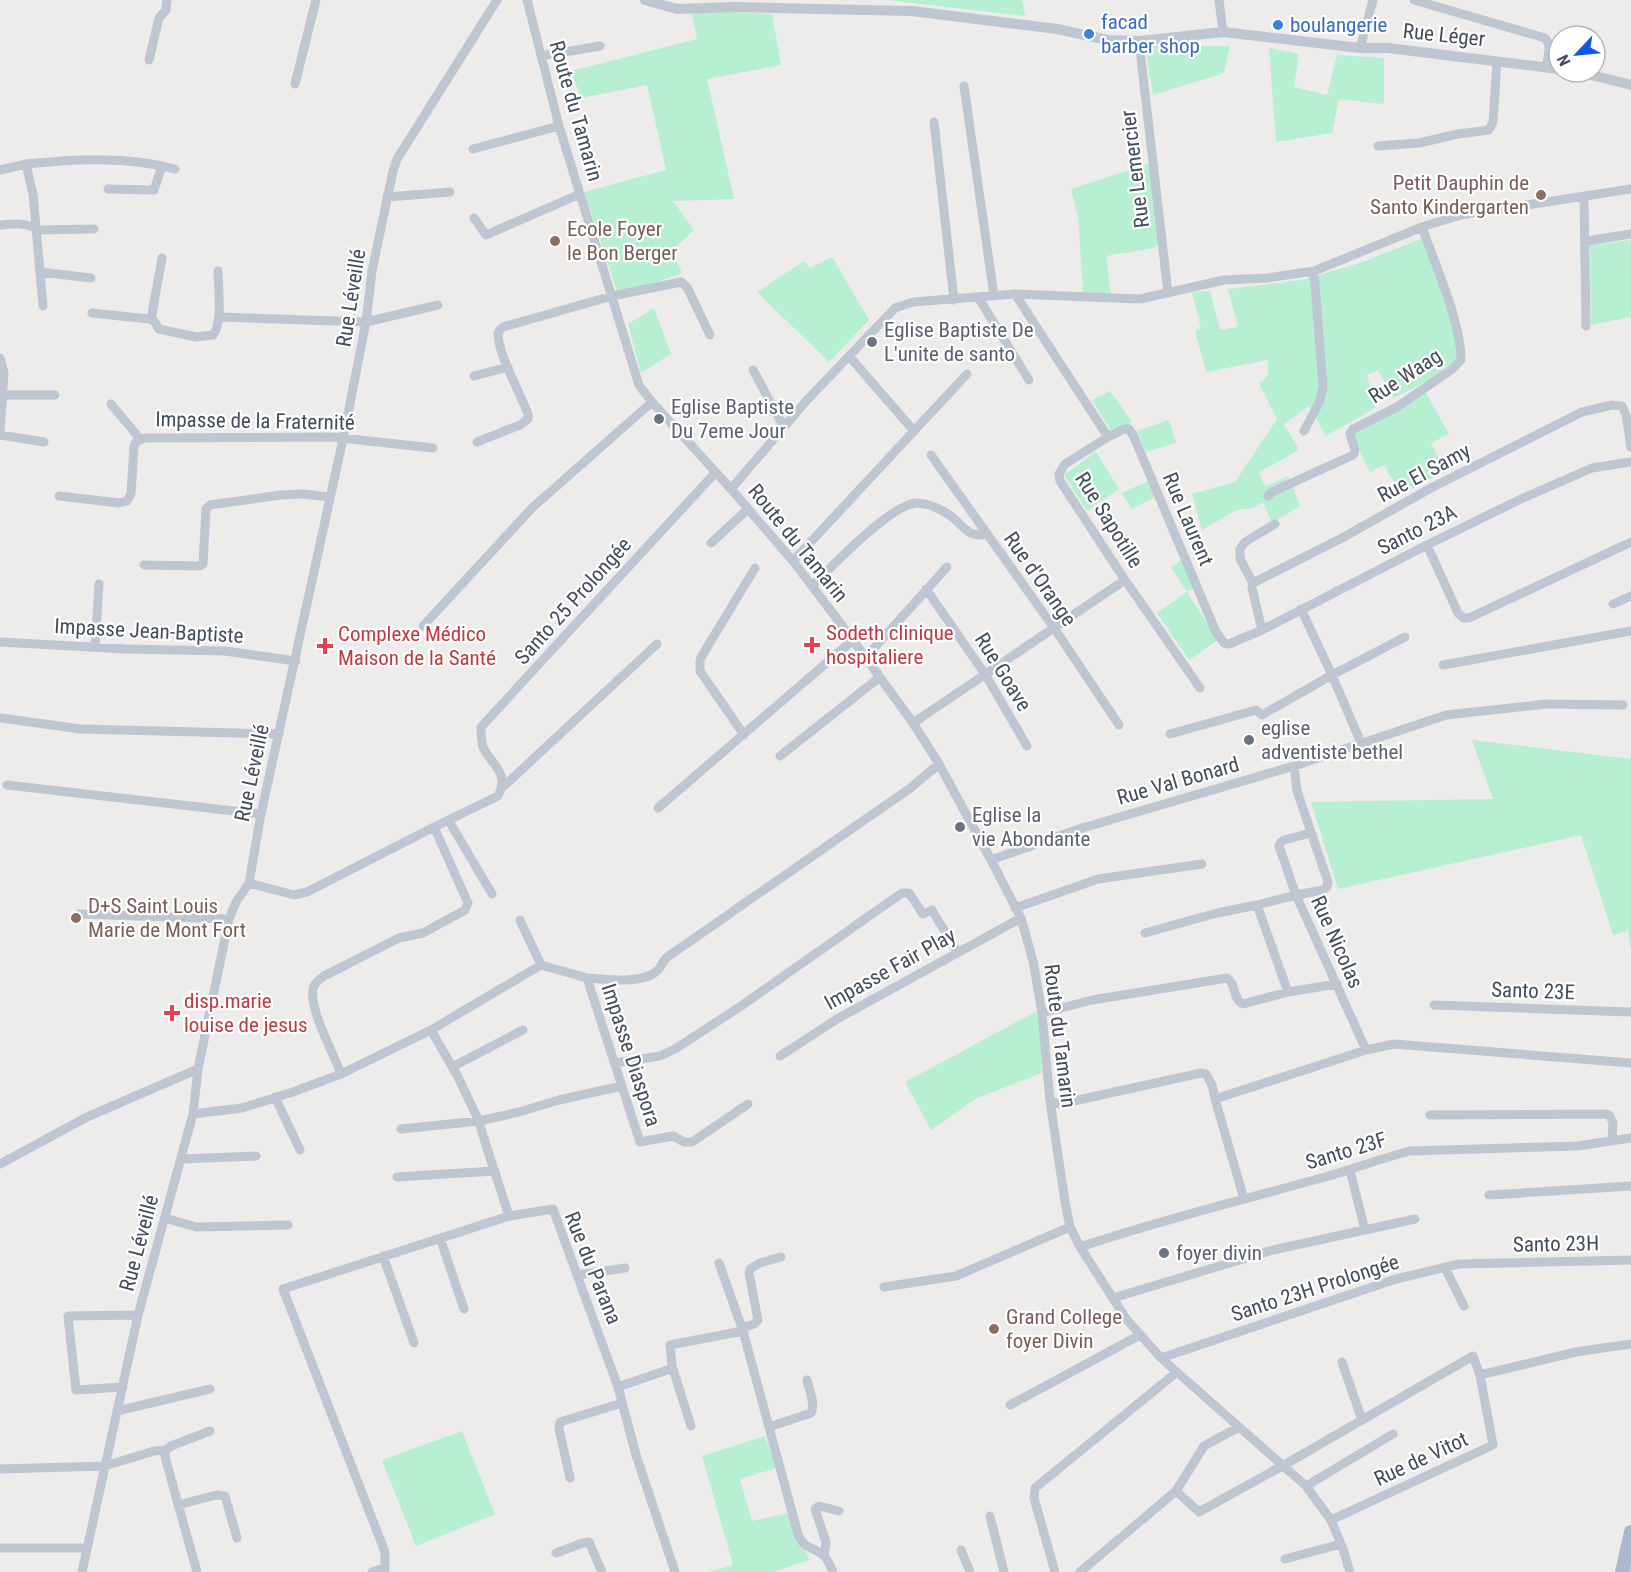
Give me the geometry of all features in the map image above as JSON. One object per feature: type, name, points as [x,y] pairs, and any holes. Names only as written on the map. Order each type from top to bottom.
[{"type":"main road","points":[[1622,1572],[1631,1532]]},
{"type":"street","points":[[149,60],[159,18],[166,10],[167,0]]},
{"type":"street","points":[[295,84],[316,0]]},
{"type":"street","name":"Rue Léveillé","points":[[82,1572],[138,1316],[193,1114],[198,1069],[229,919],[236,902],[249,882],[261,813],[343,439],[366,321],[372,271],[397,159],[497,0]]},
{"type":"street","name":"Route du Tamarin","points":[[527,0],[559,126],[639,385],[792,561],[866,657],[939,764],[1021,918],[1033,961],[1042,1013],[1050,1101],[1070,1227],[1080,1247],[1113,1298],[1140,1335],[1161,1358],[1306,1486],[1331,1520],[1350,1572]]},
{"type":"street","name":"Rue Léger","points":[[645,0],[677,9],[734,7],[912,11],[1057,29],[1108,40],[1139,41],[1223,32],[1360,48],[1388,48],[1546,67]]},
{"type":"street","points":[[1219,0],[1223,32]]},
{"type":"street","points":[[1360,48],[1373,0]]},
{"type":"street","points":[[1414,0],[1545,38],[1549,49],[1546,67]]},
{"type":"street","name":"Rue Lemercier","points":[[1139,41],[1168,293]]},
{"type":"street","points":[[541,56],[600,46]]},
{"type":"street","points":[[1377,146],[1419,143],[1489,130],[1493,122],[1497,60]]},
{"type":"street","points":[[1607,79],[1631,85]]},
{"type":"street","points":[[964,86],[994,296]]},
{"type":"street","points":[[934,122],[954,300]]},
{"type":"street","points":[[473,149],[559,126]]},
{"type":"street","points":[[0,170],[26,164],[120,159],[175,169]]},
{"type":"street","points":[[26,164],[38,230],[43,306]]},
{"type":"street","points":[[108,189],[154,190],[162,166]]},
{"type":"street","points":[[731,489],[784,427],[895,308],[913,302],[1015,294],[1118,300],[1140,299],[1224,280],[1267,278],[1314,271],[1422,227],[1461,215],[1501,207],[1631,189]]},
{"type":"street","points":[[387,198],[450,192]]},
{"type":"street","points":[[474,218],[486,235],[580,194]]},
{"type":"street","points":[[1584,197],[1586,326]]},
{"type":"street","points":[[0,225],[25,224],[38,230],[94,229]]},
{"type":"street","name":"Rue Waag","points":[[1268,495],[1353,455],[1355,450],[1350,434],[1353,429],[1397,407],[1451,370],[1461,360],[1461,348],[1451,310],[1422,227]]},
{"type":"street","points":[[1586,241],[1631,234]]},
{"type":"street","points":[[152,320],[162,258]]},
{"type":"street","points":[[1304,431],[1320,401],[1323,387],[1314,271]]},
{"type":"street","points":[[40,272],[91,278]]},
{"type":"street","points":[[92,314],[152,320],[159,329],[196,337],[207,337],[216,331],[219,317],[218,272]]},
{"type":"street","points":[[477,442],[520,425],[528,419],[498,336],[499,330],[503,327],[612,296],[681,282],[687,287],[710,335]]},
{"type":"street","points":[[1015,294],[1108,437]]},
{"type":"street","points":[[978,297],[1029,380]]},
{"type":"street","points":[[219,317],[366,321],[438,305]]},
{"type":"street","points":[[849,356],[914,431]]},
{"type":"street","points":[[0,358],[2,373],[0,434],[44,442]]},
{"type":"street","points":[[474,376],[508,367]]},
{"type":"street","points":[[753,370],[784,427]]},
{"type":"street","points":[[792,561],[967,374]]},
{"type":"street","points":[[2,395],[55,395]]},
{"type":"street","points":[[423,626],[533,507],[652,402]]},
{"type":"street","points":[[111,404],[140,439]]},
{"type":"street","name":"Rue El Samy","points":[[1253,583],[1431,488],[1582,412],[1612,405],[1622,406],[1626,415],[1631,447]]},
{"type":"street","name":"Rue Laurent","points":[[1108,437],[1124,429],[1129,429],[1134,436],[1216,632],[1224,644]]},
{"type":"street","name":"Impasse de la Fraternité","points":[[59,496],[119,503],[127,501],[130,494],[134,446],[140,439],[332,437],[433,448]]},
{"type":"street","name":"Rue Sapotille","points":[[1108,437],[1065,464],[1059,474],[1064,487],[1125,580],[1200,688]]},
{"type":"street","name":"Rue d'Orange","points":[[931,454],[1054,628],[1119,725]]},
{"type":"street","name":"Santo 23A","points":[[1224,644],[1262,630],[1427,544],[1521,499],[1592,468],[1631,462]]},
{"type":"street","name":"Santo 25 Prolongée","points":[[504,786],[502,776],[483,746],[481,727],[715,473]]},
{"type":"street","points":[[144,565],[200,566],[203,564],[206,509],[210,505],[292,494],[330,497]]},
{"type":"street","points":[[812,586],[852,547],[895,511],[907,505],[917,503],[936,508],[949,515],[971,534],[978,536],[987,534]]},
{"type":"street","points":[[711,543],[748,509]]},
{"type":"street","points":[[1262,630],[1252,588],[1253,583],[1240,559],[1240,549],[1245,542],[1275,524]]},
{"type":"street","points":[[1427,544],[1458,613],[1463,618],[1469,618],[1631,542]]},
{"type":"street","points":[[866,657],[946,567]]},
{"type":"street","points":[[744,735],[700,671],[699,664],[743,584],[755,568]]},
{"type":"street","points":[[913,723],[1125,580]]},
{"type":"street","points":[[95,647],[99,584]]},
{"type":"street","name":"Rue Goave","points":[[926,589],[985,674],[1027,746]]},
{"type":"street","points":[[1613,604],[1631,596]]},
{"type":"street","points":[[1301,609],[1361,743]]},
{"type":"street","points":[[1443,665],[1631,631]]},
{"type":"street","points":[[1170,734],[1256,710],[1262,715],[1405,637]]},
{"type":"street","points":[[658,808],[853,640]]},
{"type":"street","name":"Impasse Jean-Baptiste","points":[[0,642],[225,651],[296,661]]},
{"type":"street","points":[[249,882],[294,895],[308,892],[498,795],[504,786],[657,644]]},
{"type":"street","points":[[780,756],[880,677]]},
{"type":"street","name":"Rue Val Bonard","points":[[991,860],[1079,828],[1294,766],[1446,715],[1546,704],[1623,705]]},
{"type":"street","points":[[0,718],[81,729],[279,734]]},
{"type":"street","points":[[587,978],[632,980],[650,975],[666,958],[909,789],[939,764]]},
{"type":"street","name":"Rue Nicolas","points":[[1294,766],[1297,791],[1328,882],[1327,887],[1323,890],[1296,895],[1366,1050]]},
{"type":"street","points":[[7,785],[261,813]]},
{"type":"street","points":[[450,821],[492,894]]},
{"type":"street","points":[[341,1074],[314,1003],[313,987],[317,981],[399,938],[423,933],[465,910],[468,903],[434,827]]},
{"type":"street","points":[[1145,933],[1217,913],[1296,895],[1279,846],[1281,842],[1311,833]]},
{"type":"street","points":[[1015,908],[1098,879],[1202,864]]},
{"type":"street","points":[[614,1063],[660,1056],[675,1049],[741,1006],[902,893],[909,893],[923,914],[932,910],[957,952]]},
{"type":"street","points":[[1257,905],[1288,992]]},
{"type":"street","points":[[78,914],[229,919]]},
{"type":"street","name":"Impasse Fair Play","points":[[780,1056],[837,1019],[1021,918]]},
{"type":"street","points":[[193,1114],[242,1108],[275,1098],[341,1074],[431,1030],[541,964],[520,920]]},
{"type":"street","name":"Impasse Diaspora","points":[[541,964],[587,978],[638,1139],[643,1143],[673,1136],[684,1142],[692,1142],[748,1104]]},
{"type":"street","points":[[1042,1013],[1092,1000],[1227,978],[1232,981],[1237,1000],[1243,1004],[1288,992],[1337,984]]},
{"type":"street","name":"Santo 23E","points":[[1434,1005],[1631,1012]]},
{"type":"street","points":[[372,1572],[385,1570],[385,1552],[283,1288],[509,1216],[478,1121],[431,1030]]},
{"type":"street","points":[[452,1067],[523,1030]]},
{"type":"street","points":[[1215,1099],[1366,1050],[1394,1044],[1631,1063]]},
{"type":"street","points":[[0,1164],[87,1117],[198,1069]]},
{"type":"street","points":[[1050,1101],[1060,1104],[1201,1073],[1206,1074],[1210,1079],[1244,1199]]},
{"type":"street","points":[[400,1130],[478,1121],[580,1094],[622,1086]]},
{"type":"street","points":[[275,1098],[300,1150]]},
{"type":"street","points":[[1431,1115],[1607,1114],[1613,1123],[1612,1140]]},
{"type":"street","name":"Santo 23F","points":[[1080,1247],[1147,1225],[1350,1171],[1389,1156],[1410,1151],[1577,1146],[1631,1138]]},
{"type":"street","points":[[181,1159],[256,1156]]},
{"type":"street","points":[[396,1177],[495,1171]]},
{"type":"street","points":[[1350,1171],[1365,1230]]},
{"type":"street","points":[[1489,1195],[1631,1186]]},
{"type":"street","name":"Rue du Parana","points":[[509,1216],[553,1209],[618,1387],[636,1455],[675,1572]]},
{"type":"street","points":[[165,1218],[196,1227],[288,1225]]},
{"type":"street","points":[[1113,1298],[1274,1250],[1415,1219]]},
{"type":"street","points":[[884,1287],[956,1276],[1070,1227]]},
{"type":"street","points":[[440,1238],[464,1309]]},
{"type":"street","points":[[383,1256],[414,1343]]},
{"type":"street","points":[[691,1426],[672,1366],[670,1345],[742,1329],[754,1324],[758,1320],[750,1269],[760,1263],[781,1257]]},
{"type":"street","name":"Santo 23H","points":[[1482,1263],[1631,1260]]},
{"type":"street","points":[[719,1263],[742,1329],[802,1542],[807,1548],[824,1556],[833,1572]]},
{"type":"street","name":"Santo 23H Prolongée","points":[[1161,1358],[1396,1279],[1459,1264],[1482,1263]]},
{"type":"street","points":[[578,1275],[625,1268]]},
{"type":"street","points":[[1445,1268],[1464,1305]]},
{"type":"street","points":[[123,1387],[76,1390],[68,1316],[138,1316]]},
{"type":"street","points":[[1010,1405],[1140,1335]]},
{"type":"street","points":[[1176,1491],[1199,1512],[1473,1356],[1480,1375],[1576,1352],[1631,1344]]},
{"type":"street","points":[[1342,1362],[1362,1420]]},
{"type":"street","points":[[618,1387],[668,1370],[672,1366]]},
{"type":"street","points":[[1055,1572],[1034,1498],[1035,1488],[1177,1372]]},
{"type":"street","name":"Rue de Vitot","points":[[1331,1520],[1493,1445],[1480,1375]]},
{"type":"street","points":[[769,1427],[811,1413],[813,1410],[807,1380]]},
{"type":"street","points":[[117,1411],[210,1389]]},
{"type":"street","points":[[570,1478],[559,1429],[560,1422],[622,1403]]},
{"type":"street","points":[[1080,1572],[1176,1491],[1204,1446],[1239,1427]]},
{"type":"street","points":[[0,1469],[105,1466],[154,1451],[166,1450],[210,1431]]},
{"type":"street","points":[[1306,1486],[1393,1434]]},
{"type":"street","points":[[166,1450],[165,1457],[197,1572]]},
{"type":"street","points":[[178,1505],[216,1495],[225,1497],[237,1538]]},
{"type":"street","points":[[824,1556],[826,1542],[814,1511],[819,1506],[839,1511]]},
{"type":"street","points":[[990,1516],[1005,1572]]},
{"type":"street","points":[[556,1553],[583,1542],[589,1542],[602,1572]]},
{"type":"street","points":[[1285,1559],[1341,1544]]},
{"type":"street","points":[[0,1548],[87,1548]]},
{"type":"street","points":[[960,1550],[970,1572]]},
{"type":"green space","points":[[887,0],[1022,0],[1025,16]]},
{"type":"green space","points":[[691,10],[772,14],[781,65],[707,79],[734,199],[673,201],[694,230],[672,251],[682,273],[619,296],[584,192],[666,170],[647,85],[581,98],[571,71],[697,39]]},
{"type":"green space","points":[[1145,46],[1230,46],[1224,73],[1153,95]]},
{"type":"green space","points":[[1269,48],[1299,54],[1294,87],[1327,95],[1337,55],[1384,58],[1384,104],[1339,99],[1332,133],[1276,142]]},
{"type":"green space","points":[[1151,163],[1159,244],[1154,248],[1106,256],[1111,294],[1083,292],[1078,216],[1071,189]]},
{"type":"green space","points":[[1423,238],[1453,324],[1459,357],[1429,380],[1393,398],[1378,370],[1367,375],[1375,408],[1326,436],[1309,406],[1284,424],[1299,450],[1259,472],[1265,487],[1288,476],[1300,506],[1272,523],[1263,502],[1252,508],[1236,510],[1202,530],[1192,494],[1235,482],[1277,419],[1258,381],[1262,382],[1268,374],[1268,360],[1206,372],[1195,331],[1201,329],[1192,292],[1210,291],[1220,330],[1238,327],[1228,289],[1302,280],[1360,263]]},
{"type":"green space","points":[[1631,240],[1631,317],[1591,325],[1590,245]]},
{"type":"green space","points":[[832,257],[869,320],[829,362],[757,292],[804,261],[810,268]]},
{"type":"green space","points":[[654,308],[671,354],[641,373],[628,324]]},
{"type":"green space","points":[[1110,391],[1132,422],[1114,435],[1092,400]]},
{"type":"green space","points":[[1425,391],[1449,434],[1431,443],[1445,471],[1401,495],[1384,465],[1370,472],[1351,432]]},
{"type":"green space","points":[[1169,420],[1176,443],[1146,452],[1137,431]]},
{"type":"green space","points":[[1096,452],[1119,489],[1087,511],[1064,475]]},
{"type":"green space","points":[[1148,481],[1155,497],[1132,509],[1122,493]]},
{"type":"green space","points":[[1183,559],[1198,586],[1187,592],[1171,567]]},
{"type":"green space","points":[[1187,592],[1218,640],[1189,660],[1157,613]]},
{"type":"green space","points":[[1472,740],[1631,759],[1631,948],[1628,931],[1613,935],[1581,835],[1338,889],[1311,802],[1493,799]]},
{"type":"green space","points":[[1039,1010],[1042,1073],[977,1098],[931,1130],[905,1082]]},
{"type":"green space","points":[[462,1431],[495,1514],[416,1546],[382,1460]]},
{"type":"green space","points":[[765,1436],[777,1468],[740,1479],[752,1521],[789,1513],[809,1560],[773,1572],[710,1572],[733,1565],[702,1456]]},
{"type":"place","name":"boulangerie","points":[[1278,25]]},
{"type":"place","name":"facad barber shop","points":[[1089,34]]},
{"type":"place","name":"Petit Dauphin de Santo Kindergarten","points":[[1541,195]]},
{"type":"place","name":"Ecole Foyer le Bon Berger","points":[[555,241]]},
{"type":"place","name":"Eglise Baptiste De L'unite de santo","points":[[872,342]]},
{"type":"place","name":"Eglise Baptiste Du 7eme Jour","points":[[659,419]]},
{"type":"place","name":"Sodeth clinique hospitaliere","points":[[812,645]]},
{"type":"place","name":"Complexe Médico Maison de la Santé","points":[[325,646]]},
{"type":"place","name":"eglise adventiste bethel","points":[[1249,740]]},
{"type":"place","name":"Eglise la vie Abondante","points":[[960,827]]},
{"type":"place","name":"D+S Saint Louis Marie de Mont Fort","points":[[76,918]]},
{"type":"place","name":"disp.marie louise de jesus","points":[[172,1013]]},
{"type":"place","name":"foyer divin","points":[[1164,1253]]},
{"type":"place","name":"Grand College foyer Divin","points":[[994,1329]]}]
